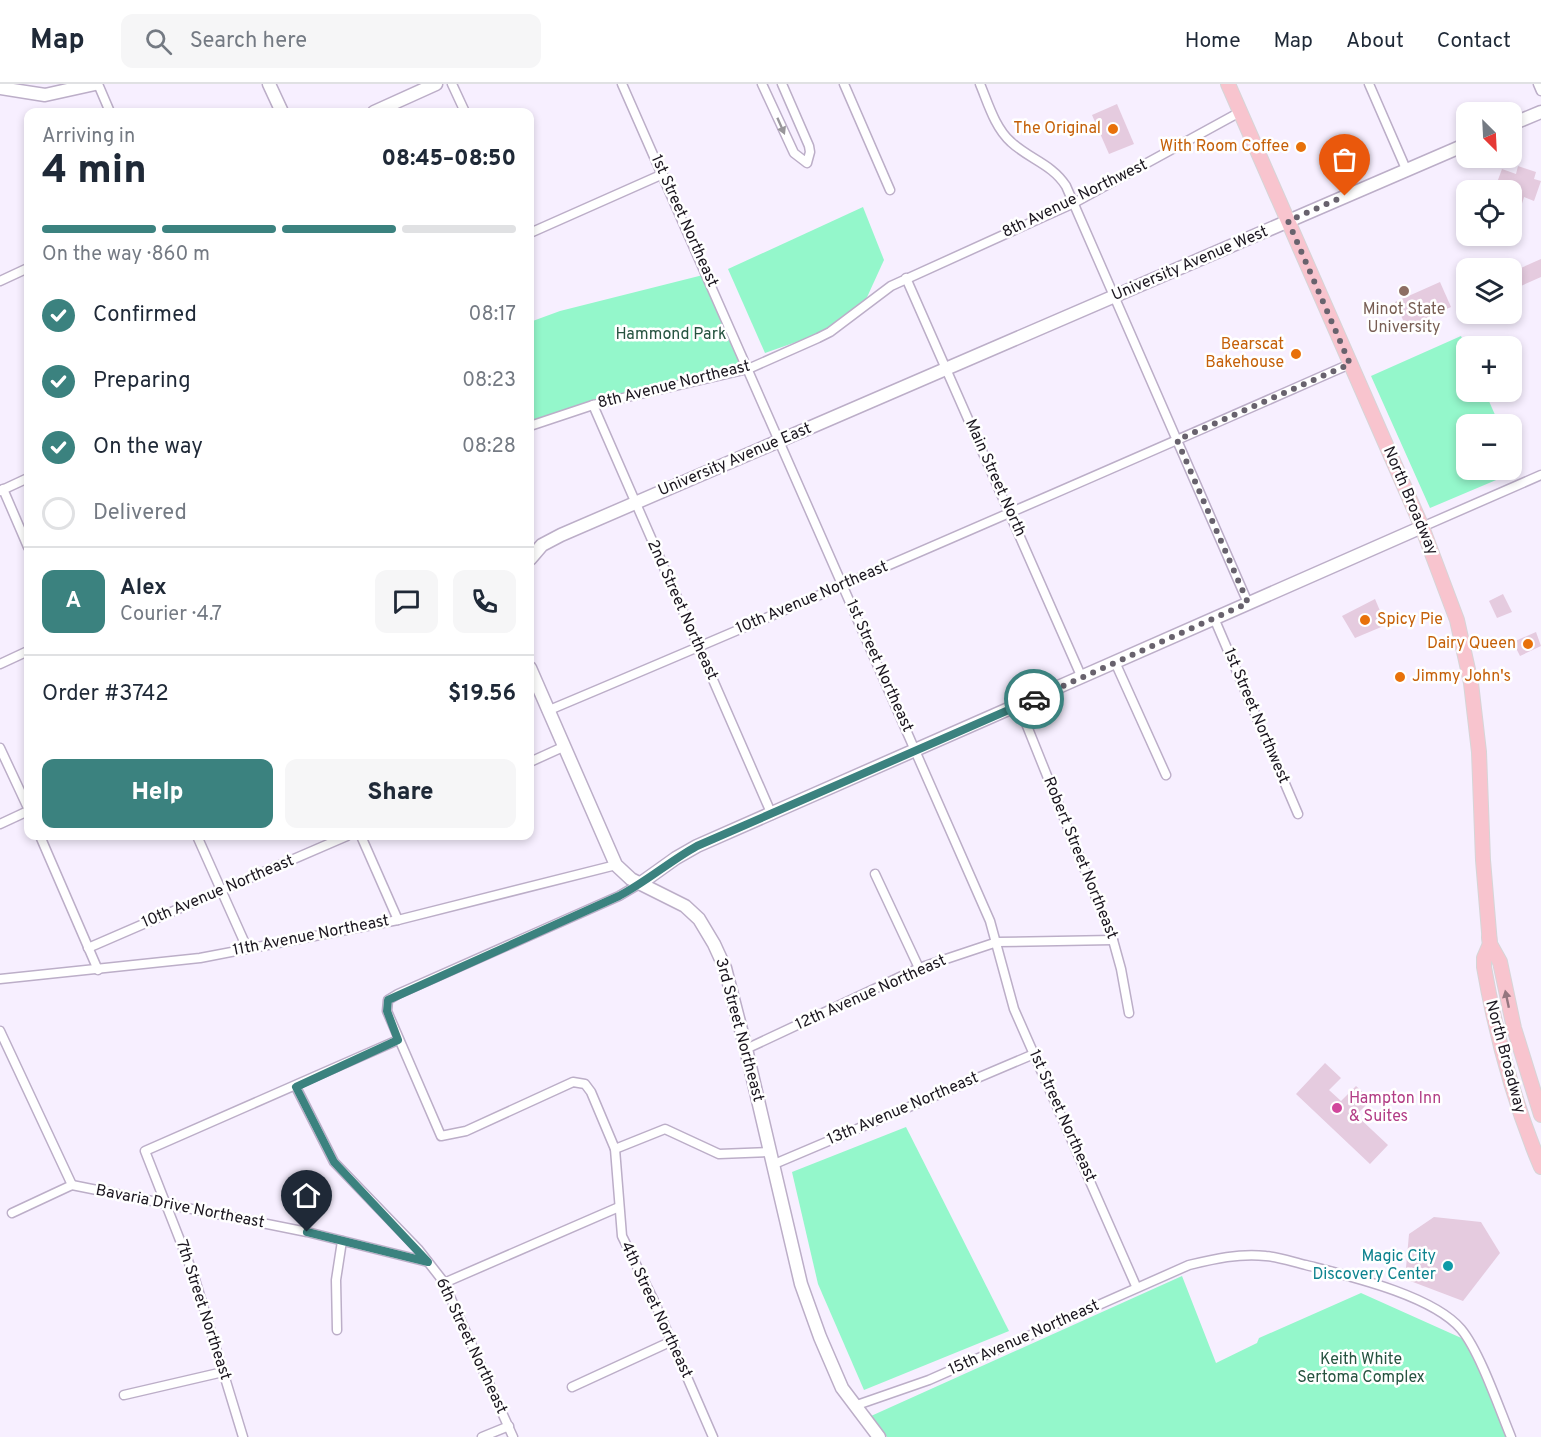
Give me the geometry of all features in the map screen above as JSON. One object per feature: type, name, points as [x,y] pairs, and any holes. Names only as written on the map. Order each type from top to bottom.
[{"type":"main road","name":"North Broadway","points":[[1228,84],[1422,527],[1457,620],[1472,690],[1479,752],[1484,880],[1490,944],[1500,962],[1514,1028],[1541,1115]]},
{"type":"main road","name":"North Broadway","points":[[1490,944],[1484,958],[1484,967],[1497,1034],[1516,1100],[1541,1167]]},
{"type":"street","points":[[0,88],[15,86],[45,95],[96,84],[108,108]]},
{"type":"street","points":[[269,84],[280,108]]},
{"type":"street","points":[[383,108],[436,84]]},
{"type":"street","points":[[452,84],[463,108]]},
{"type":"street","name":"1st Street Northeast","points":[[622,84],[990,921],[1014,1009],[1136,1286]]},
{"type":"street","points":[[762,84],[794,153],[807,164],[809,146],[782,84]]},
{"type":"street","points":[[844,84],[891,190]]},
{"type":"street","points":[[980,84],[1005,136],[1015,146],[1057,173],[1074,203],[1248,603]]},
{"type":"street","points":[[1369,84],[1406,169]]},
{"type":"street","points":[[1538,84],[1541,92]]},
{"type":"street","name":"8th Avenue Northwest","points":[[906,278],[1074,203],[1240,112]]},
{"type":"street","points":[[1522,120],[1541,112]]},
{"type":"street","name":"University Avenue West","points":[[947,369],[1456,149]]},
{"type":"street","points":[[534,231],[663,174]]},
{"type":"street","points":[[0,280],[24,270]]},
{"type":"street","name":"8th Avenue Northeast","points":[[534,425],[593,405],[748,369],[830,332],[883,291],[906,278]]},
{"type":"street","name":"Main Street North","points":[[906,278],[1011,512],[1082,678]]},
{"type":"street","name":"10th Avenue Northeast","points":[[547,711],[843,586],[1350,364]]},
{"type":"street","name":"University Avenue East","points":[[534,555],[548,541],[947,369]]},
{"type":"street","name":"2nd Street Northeast","points":[[593,405],[772,815]]},
{"type":"street","points":[[296,1087],[398,1040],[387,1011],[388,1000],[619,896],[697,846],[772,815],[1541,475]]},
{"type":"street","points":[[24,480],[2,490],[24,538]]},
{"type":"street","name":"1st Street Northwest","points":[[1214,618],[1298,814]]},
{"type":"street","points":[[0,664],[24,653]]},
{"type":"street","points":[[1115,662],[1166,775]]},
{"type":"street","name":"3rd Street Northeast","points":[[534,678],[616,865],[626,875],[641,884],[685,906],[707,930],[725,968],[801,1284],[842,1388],[879,1437]]},
{"type":"street","name":"Robert Street Northeast","points":[[1019,706],[1113,940],[1122,969],[1129,1013]]},
{"type":"street","points":[[534,760],[563,747]]},
{"type":"street","points":[[0,748],[24,801]]},
{"type":"street","points":[[0,824],[24,812]]},
{"type":"street","points":[[42,840],[99,970]]},
{"type":"street","points":[[199,840],[247,948]]},
{"type":"street","name":"10th Avenue Northeast","points":[[88,948],[338,840]]},
{"type":"street","points":[[363,840],[398,920]]},
{"type":"street","name":"11th Avenue Northeast","points":[[0,979],[200,958],[398,920],[616,865]]},
{"type":"street","points":[[875,874],[919,968]]},
{"type":"street","name":"12th Avenue Northeast","points":[[746,1048],[919,968],[997,942],[1113,940]]},
{"type":"street","points":[[0,1031],[72,1185],[12,1213]]},
{"type":"street","name":"4th Street Northeast","points":[[398,1040],[441,1136],[466,1131],[573,1082],[585,1084],[599,1110],[615,1149],[622,1236],[672,1341],[713,1437]]},
{"type":"street","name":"13th Avenue Northeast","points":[[772,1165],[1034,1054]]},
{"type":"street","name":"7th Street Northeast","points":[[243,1437],[194,1276],[145,1152],[296,1087]]},
{"type":"street","name":"6th Street Northeast","points":[[296,1087],[334,1162],[428,1262],[444,1283],[513,1437]]},
{"type":"street","points":[[615,1149],[665,1129],[719,1154],[769,1152]]},
{"type":"street","name":"Bavaria Drive Northeast","points":[[72,1185],[307,1232],[428,1262]]},
{"type":"street","points":[[444,1283],[619,1207]]},
{"type":"street","points":[[337,1330],[336,1280],[342,1241]]},
{"type":"street","name":"15th Avenue Northeast","points":[[857,1405],[929,1380],[1136,1286],[1189,1265],[1228,1256],[1267,1256],[1346,1276],[1431,1307],[1449,1318],[1465,1335],[1511,1437]]},
{"type":"street","points":[[572,1387],[672,1341]]},
{"type":"street","points":[[124,1395],[223,1372]]},
{"type":"street","points":[[482,1437],[509,1426]]},
{"type":"green space","name":"Hammond Park","points":[[863,207],[884,260],[863,306],[816,335],[765,353],[728,269]]},
{"type":"green space","name":"Hammond Park","points":[[707,274],[748,369],[593,405],[534,425],[534,321],[560,311]]},
{"type":"green space","points":[[1456,338],[1456,402],[1489,402],[1495,414],[1456,414],[1456,480],[1496,480],[1430,508],[1371,376]]},
{"type":"green space","points":[[906,1127],[1009,1331],[864,1390],[818,1284],[792,1172]]},
{"type":"green space","name":"Keith White Sertoma Complex","points":[[1182,1276],[1216,1363],[1257,1343],[1259,1338],[1361,1293],[1468,1341],[1507,1437],[887,1437],[871,1416]]},
{"type":"building","name":"The Original","points":[[1117,104],[1134,144],[1109,154],[1092,115]]},
{"type":"building","points":[[1522,167],[1536,172],[1534,179],[1541,181],[1534,201],[1524,197],[1522,204],[1522,180],[1498,180],[1502,169],[1516,174],[1518,168]]},
{"type":"building","points":[[1541,259],[1541,277],[1522,286],[1522,268]]},
{"type":"building","points":[[1440,282],[1451,307],[1406,327],[1395,302]]},
{"type":"building","points":[[1503,594],[1512,612],[1497,618],[1489,601]]},
{"type":"building","name":"Spicy Pie","points":[[1375,599],[1386,625],[1355,638],[1342,616]]},
{"type":"building","name":"Dairy Queen","points":[[1536,632],[1541,646],[1520,656],[1513,642]]},
{"type":"building","name":"Hampton Inn & Suites","points":[[1325,1063],[1341,1078],[1329,1090],[1341,1101],[1356,1086],[1371,1100],[1356,1115],[1388,1145],[1370,1164],[1296,1094]]},
{"type":"building","name":"Magic City Discovery Center","points":[[1434,1217],[1481,1222],[1500,1253],[1463,1301],[1405,1279],[1409,1234]]},
{"type":"way so far","points":[[1034,699],[1248,603],[1177,440],[1350,364],[1288,221],[1345,196]]},
{"type":"place","name":"The Original","points":[[1113,129]]},
{"type":"place","name":"With Room Coffee","points":[[1301,147]]},
{"type":"place","name":"Minot State University","points":[[1404,291]]},
{"type":"place","name":"Bearscat Bakehouse","points":[[1296,354]]},
{"type":"place","name":"Spicy Pie","points":[[1365,620]]},
{"type":"place","name":"Dairy Queen","points":[[1528,644]]},
{"type":"place","name":"Jimmy John's","points":[[1400,677]]},
{"type":"place","name":"Hampton Inn & Suites","points":[[1337,1108]]},
{"type":"place","name":"Magic City Discovery Center","points":[[1448,1266]]},
{"type":"route","points":[[307,1232],[428,1262],[334,1162],[296,1087],[398,1040],[387,1011],[388,1000],[619,896],[697,846],[1034,699]]}]
